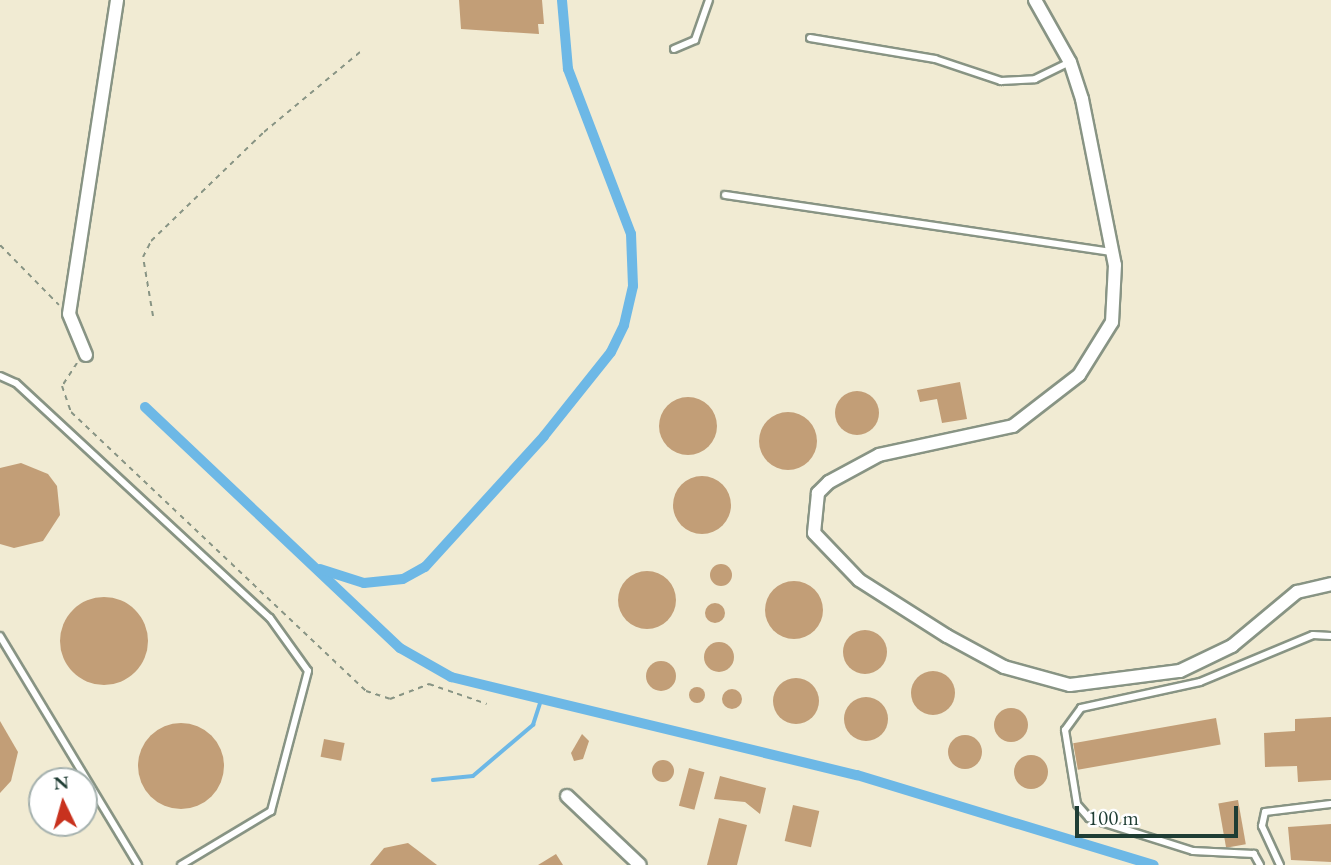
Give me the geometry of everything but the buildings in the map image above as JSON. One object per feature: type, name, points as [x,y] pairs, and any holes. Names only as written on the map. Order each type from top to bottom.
[{"type":"street","points":[[86,355],[71,328],[70,307],[117,0]]},
{"type":"street","points":[[1035,0],[1070,62],[1118,289],[1112,322],[1058,396],[1013,426],[853,466],[818,494],[814,533],[859,580],[947,636],[1014,671],[1070,685],[1180,671],[1232,646],[1297,592],[1331,584]]},
{"type":"street","points":[[567,796],[640,865]]},
{"type":"lane","points":[[674,50],[695,40],[709,0]]},
{"type":"lane","points":[[810,38],[935,60],[1001,81],[1035,79],[1070,62]]},
{"type":"lane","points":[[725,195],[1112,252]]},
{"type":"lane","points":[[0,376],[16,383],[270,618],[308,671],[271,811],[181,865]]},
{"type":"lane","points":[[1331,636],[1313,635],[1200,682],[1081,708],[1065,730],[1077,804],[1089,818],[1193,851],[1254,855],[1260,864],[1278,862],[1262,826],[1265,812],[1331,804]]},
{"type":"lane","points":[[0,636],[138,865]]},
{"type":"lane","points":[[1239,865],[1241,856]]},
{"type":"path","points":[[153,316],[143,266],[151,241],[255,140],[360,52]]},
{"type":"path","points":[[0,245],[54,302],[70,307]]},
{"type":"path","points":[[86,355],[62,386],[71,412],[366,691],[390,699],[429,684],[487,704]]},
{"type":"waterway","points":[[320,569],[364,583],[403,579],[425,567],[544,436],[611,352],[624,325],[633,286],[631,234],[568,69],[562,0]]},
{"type":"waterway","points":[[145,407],[400,648],[451,677],[857,775],[1154,865]]},
{"type":"waterway","points":[[433,780],[473,776],[533,725],[541,700]]}]
